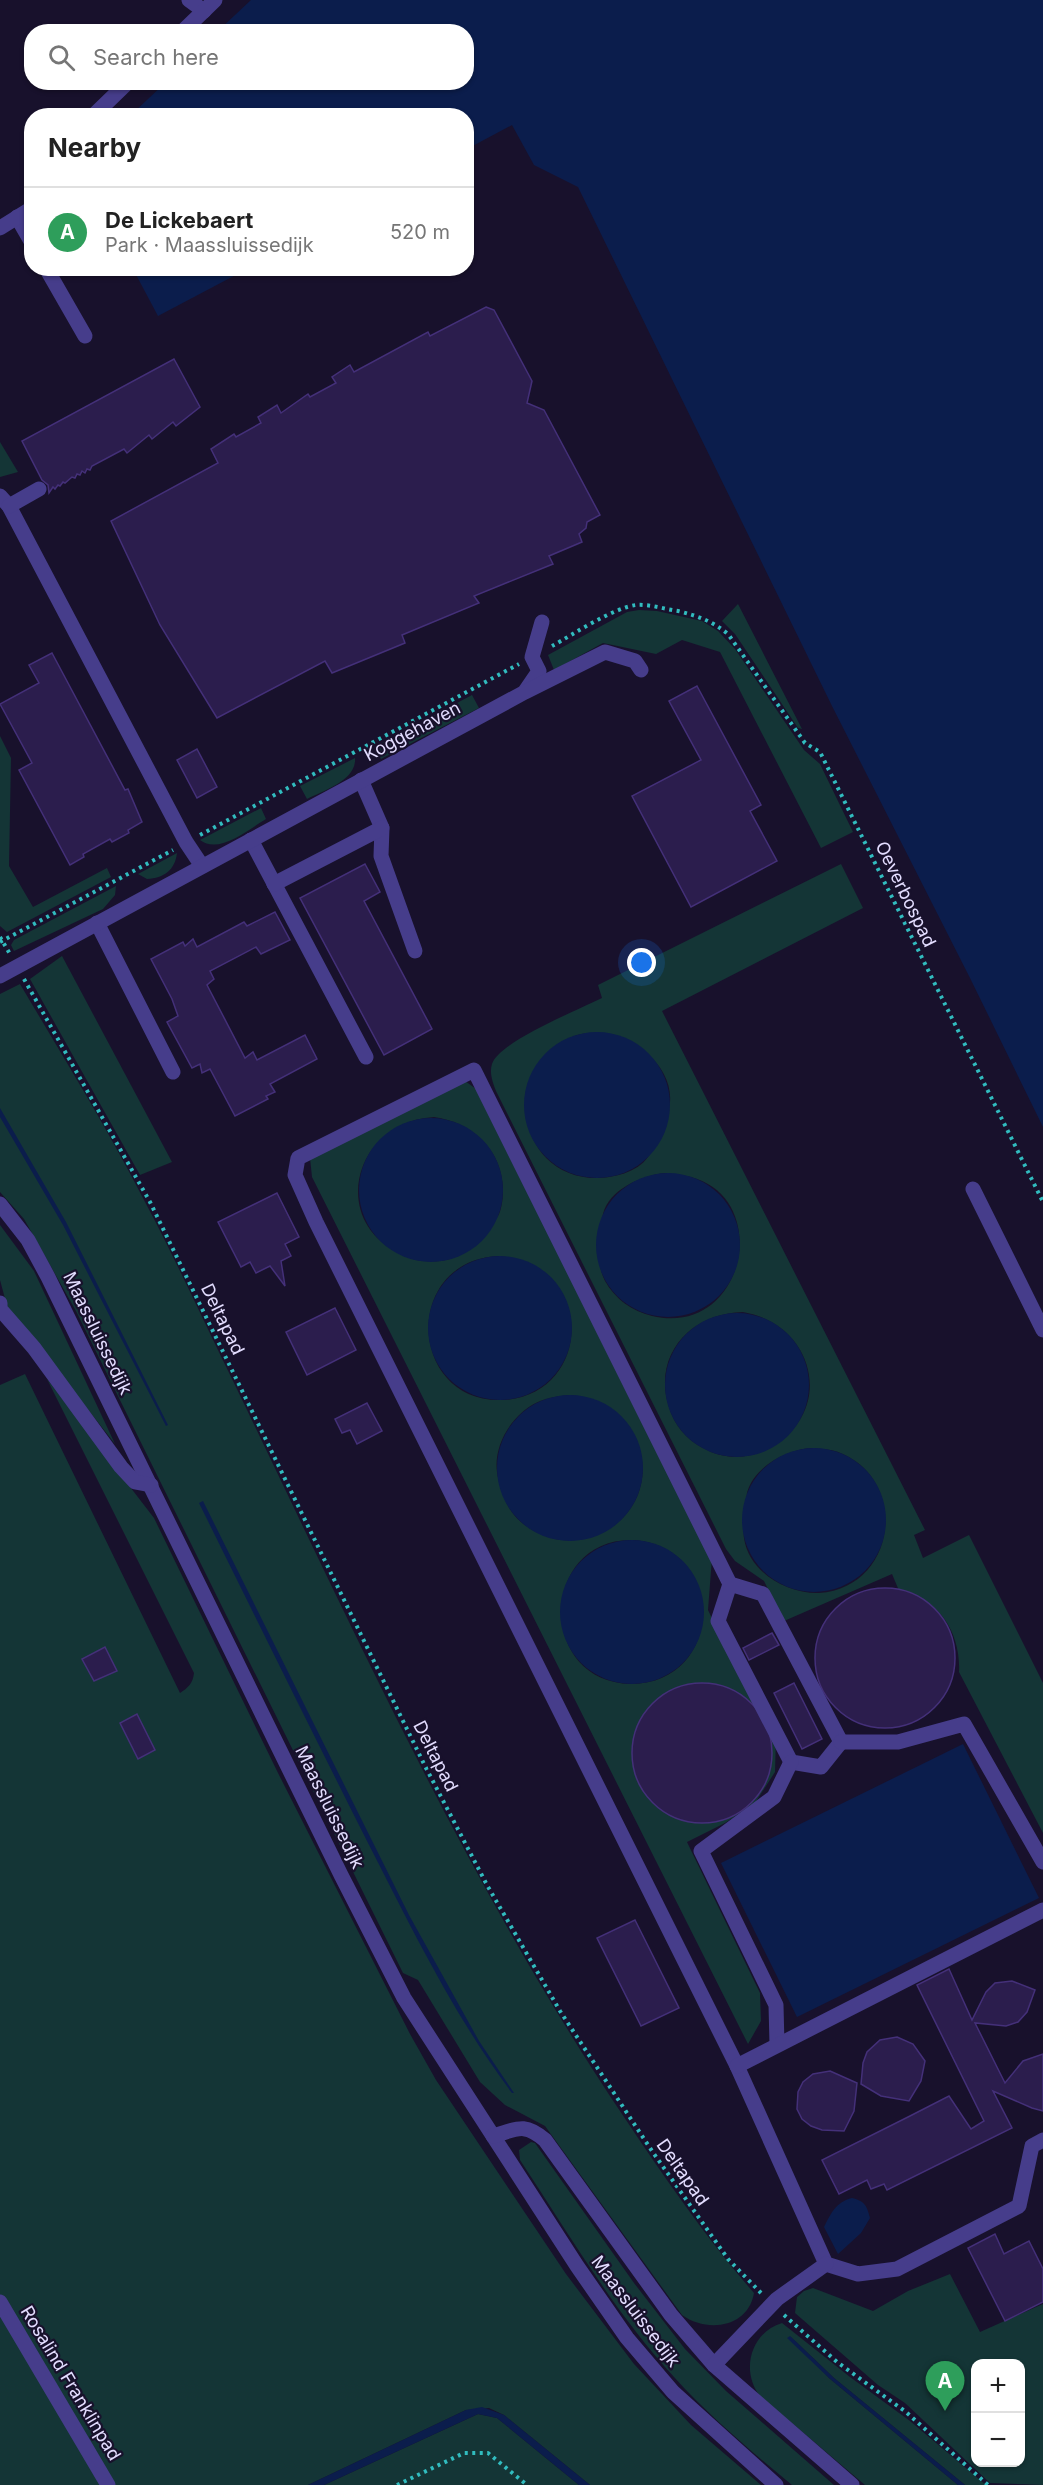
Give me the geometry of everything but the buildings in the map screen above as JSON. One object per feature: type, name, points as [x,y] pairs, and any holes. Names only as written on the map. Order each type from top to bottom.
[{"type":"street","points":[[189,0],[204,11]]},
{"type":"street","points":[[190,24],[215,0]]},
{"type":"street","points":[[101,108],[120,90]]},
{"type":"street","points":[[0,228],[24,212]]},
{"type":"street","points":[[17,217],[24,229]]},
{"type":"street","points":[[51,276],[86,336]]},
{"type":"street","points":[[39,489],[4,501],[186,842],[202,866]]},
{"type":"street","points":[[525,692],[539,671],[532,657],[542,622]]},
{"type":"street","name":"Koggehaven","points":[[0,976],[525,692],[605,652],[635,661],[641,670]]},
{"type":"street","points":[[361,780],[382,828],[381,856],[415,951]]},
{"type":"street","points":[[274,884],[382,828]]},
{"type":"street","points":[[251,840],[366,1058]]},
{"type":"street","points":[[97,923],[172,1072]]},
{"type":"street","points":[[791,1762],[718,1621],[730,1584],[474,1070],[298,1158],[295,1175],[316,1222],[737,2066],[826,2264],[858,2274],[897,2269],[1019,2206],[1032,2146],[1043,2140]]},
{"type":"street","points":[[973,1190],[1043,1330]]},
{"type":"street","name":"Maassluissedijk","points":[[0,1204],[28,1240],[48,1277],[341,1875],[404,1998],[577,2266],[627,2338],[673,2392],[776,2485]]},
{"type":"street","points":[[0,1303],[0,1309],[34,1348],[121,1467],[135,1482],[151,1485]]},
{"type":"street","points":[[730,1584],[763,1594],[841,1742]]},
{"type":"street","points":[[841,1742],[898,1742],[964,1724],[1043,1862]]},
{"type":"street","points":[[791,1762],[821,1767],[841,1742]]},
{"type":"street","points":[[777,2044],[776,2005],[701,1851],[774,1797],[791,1762]]},
{"type":"street","points":[[737,2066],[1043,1910]]},
{"type":"street","name":"Maassluissedijk","points":[[493,2136],[519,2128],[532,2129],[545,2140],[671,2315],[714,2365],[852,2485]]},
{"type":"street","points":[[714,2365],[774,2302],[826,2264]]},
{"type":"street","name":"Rosalind Franklinpad","points":[[0,2302],[108,2485]]},
{"type":"path","name":"Oeverbospad","points":[[532,657],[619,610],[635,605],[667,609],[712,621],[728,634],[805,743],[820,752],[1043,1202]]},
{"type":"path","points":[[1,940],[532,657]]},
{"type":"path","name":"Deltapad","points":[[1,940],[150,1202],[425,1766],[487,1885],[560,2011],[652,2151],[728,2259],[837,2362],[906,2412],[988,2485]]},
{"type":"path","points":[[397,2485],[464,2453],[488,2453],[527,2485]]},
{"type":"path","points":[[517,2485],[522,2481]]},
{"type":"green space","points":[[0,442],[18,472],[0,477]]},
{"type":"green space","points":[[738,604],[802,729],[798,728],[735,634],[722,621]]},
{"type":"green space","points":[[657,611],[702,621],[718,631],[735,649],[804,750],[820,764],[853,832],[821,848],[720,652],[682,640],[656,654],[603,643],[554,670],[548,655],[627,612]]},
{"type":"green space","points":[[472,695],[479,708],[381,759],[374,747]]},
{"type":"green space","points":[[0,736],[11,758],[9,866],[33,907],[107,868],[111,877],[7,932],[0,926]]},
{"type":"green space","points":[[355,758],[351,773],[345,779],[307,799],[300,786]]},
{"type":"green space","points":[[261,808],[266,819],[234,839],[216,844],[208,844],[200,840]]},
{"type":"green space","points":[[177,853],[174,864],[163,875],[147,879],[138,874]]},
{"type":"green space","points":[[841,864],[863,908],[662,1011],[925,1530],[914,1535],[923,1558],[969,1535],[1043,1683],[1043,1833],[959,1672],[959,1658],[952,1632],[937,1610],[914,1596],[900,1593],[892,1574],[784,1621],[764,1581],[735,1561],[726,1549],[496,1091],[492,1078],[492,1064],[498,1055],[524,1036],[602,998],[598,985]],"holes":[[[587,1033],[616,1036],[639,1048],[659,1066],[669,1089],[670,1102],[667,1114],[650,1155],[637,1168],[605,1178],[590,1178],[564,1171],[545,1156],[532,1136],[526,1113],[528,1089],[536,1067],[553,1048],[577,1035]],[[664,1173],[691,1177],[717,1190],[733,1211],[739,1236],[737,1263],[727,1287],[709,1307],[683,1317],[652,1316],[638,1311],[619,1299],[605,1281],[601,1271],[602,1221],[606,1205],[612,1197],[628,1185]],[[743,1312],[767,1320],[786,1333],[800,1349],[808,1369],[810,1390],[805,1410],[793,1430],[773,1446],[747,1456],[721,1455],[692,1441],[674,1420],[665,1388],[666,1370],[671,1354],[680,1340],[707,1320],[724,1314]],[[802,1449],[835,1451],[861,1466],[876,1485],[884,1507],[885,1531],[878,1553],[865,1573],[845,1587],[819,1593],[795,1590],[772,1579],[753,1562],[744,1538],[747,1493],[751,1483],[764,1467],[782,1456]]]},
{"type":"green space","points":[[116,886],[115,895],[103,909],[14,951],[11,945],[14,940]]},
{"type":"green space","points":[[62,956],[172,1162],[140,1175],[30,979]]},
{"type":"green space","points":[[20,984],[99,1118],[156,1223],[416,1758],[464,1850],[568,2030],[639,2140],[703,2229],[754,2293],[744,2314],[735,2320],[725,2324],[703,2324],[682,2315],[545,2126],[505,2105],[480,2082],[418,1980],[403,1973],[76,1311],[24,1219],[0,1192],[0,994]]},
{"type":"green space","points":[[461,1078],[476,1089],[712,1558],[708,1610],[745,1687],[776,1737],[775,1772],[755,1803],[725,1823],[687,1842],[760,1993],[761,2021],[748,2044],[312,1177],[310,1158]],"holes":[[[434,1117],[448,1120],[472,1131],[490,1150],[501,1175],[503,1196],[498,1216],[462,1253],[442,1261],[414,1260],[377,1238],[364,1219],[358,1197],[360,1175],[369,1154],[385,1136],[407,1123]],[[499,1256],[531,1265],[554,1282],[567,1304],[572,1330],[567,1355],[554,1377],[532,1393],[503,1400],[472,1395],[449,1380],[434,1357],[429,1331],[432,1304],[445,1281],[467,1264]],[[570,1395],[600,1403],[622,1418],[636,1439],[642,1462],[641,1486],[631,1508],[613,1526],[587,1538],[559,1540],[531,1529],[511,1510],[499,1482],[497,1461],[499,1449],[508,1428],[533,1404]],[[635,1540],[666,1549],[687,1566],[699,1590],[703,1615],[697,1641],[684,1663],[661,1678],[631,1684],[600,1677],[578,1661],[565,1637],[561,1610],[566,1584],[581,1561],[603,1545]]]},
{"type":"green space","points":[[0,1225],[34,1271],[115,1444],[7,1306],[0,1280]]},
{"type":"green space","points":[[25,1374],[180,1693],[190,1685],[194,1673],[47,1379],[154,1518],[278,1773],[410,2034],[436,2080],[566,2274],[634,2364],[691,2425],[761,2485],[590,2485],[504,2415],[489,2408],[466,2410],[308,2485],[0,2485],[0,1385]]},
{"type":"green space","points":[[531,2142],[535,2143],[634,2283],[685,2349],[726,2391],[834,2485],[792,2485],[716,2420],[674,2377],[612,2299],[520,2160],[519,2150]]},
{"type":"green space","points":[[950,2274],[980,2332],[1043,2304],[1043,2485],[990,2483],[973,2467],[1025,2467],[1025,2359],[971,2359],[971,2465],[905,2403],[878,2385],[795,2313],[797,2297],[813,2288],[873,2311],[908,2291]]},
{"type":"green space","points":[[782,2323],[910,2421],[986,2485],[965,2485],[834,2378],[790,2336],[829,2378],[958,2485],[865,2485],[760,2396],[754,2386],[750,2364],[756,2343],[771,2328]]},
{"type":"green space","points":[[478,2414],[497,2418],[579,2485],[324,2485]]},
{"type":"water","points":[[251,0],[1043,0],[1043,1127],[832,706],[578,187],[534,165],[512,125],[474,145],[474,108],[138,108],[158,90],[474,90],[474,24],[225,24]]},
{"type":"water","points":[[137,276],[234,276],[158,316]]},
{"type":"water","points":[[597,1032],[625,1038],[637,1044],[648,1054],[658,1065],[664,1077],[670,1105],[664,1133],[658,1145],[648,1156],[637,1166],[625,1172],[597,1178],[569,1172],[557,1166],[546,1156],[536,1145],[530,1133],[524,1105],[530,1077],[536,1065],[546,1054],[557,1044],[569,1038]]},
{"type":"water","points":[[0,1108],[66,1222],[168,1425],[166,1426],[63,1225],[0,1117]]},
{"type":"water","points":[[431,1118],[459,1123],[482,1139],[498,1162],[503,1190],[498,1218],[482,1241],[459,1257],[431,1262],[403,1257],[380,1241],[364,1218],[359,1190],[364,1162],[380,1139],[403,1123]]},
{"type":"water","points":[[668,1173],[696,1178],[719,1194],[735,1217],[740,1245],[735,1273],[719,1296],[696,1312],[668,1317],[640,1312],[617,1296],[601,1273],[596,1245],[601,1217],[617,1194],[640,1178]]},
{"type":"water","points":[[500,1256],[528,1261],[551,1277],[567,1300],[572,1328],[567,1356],[551,1379],[528,1395],[500,1400],[472,1395],[449,1379],[433,1356],[428,1328],[433,1300],[449,1277],[472,1261]]},
{"type":"water","points":[[737,1313],[765,1318],[788,1334],[804,1357],[809,1385],[804,1413],[788,1436],[765,1452],[737,1457],[709,1452],[686,1436],[670,1413],[665,1385],[670,1357],[686,1334],[709,1318]]},
{"type":"water","points":[[570,1395],[598,1401],[610,1407],[621,1417],[631,1428],[637,1440],[643,1468],[637,1496],[631,1508],[621,1519],[610,1529],[598,1535],[570,1541],[542,1535],[530,1529],[519,1519],[509,1508],[503,1496],[497,1468],[503,1440],[509,1428],[519,1417],[530,1407],[542,1401]]},
{"type":"water","points":[[814,1448],[842,1453],[865,1469],[881,1492],[886,1520],[881,1548],[865,1571],[842,1587],[814,1592],[786,1587],[763,1571],[747,1548],[742,1520],[747,1492],[763,1469],[786,1453]]},
{"type":"water","points":[[203,1501],[409,1915],[479,2041],[514,2093],[491,2064],[471,2033],[417,1938],[199,1503]]},
{"type":"water","points":[[632,1540],[646,1541],[660,1546],[683,1561],[698,1584],[703,1598],[703,1626],[698,1640],[683,1663],[660,1678],[646,1683],[632,1684],[618,1683],[604,1678],[581,1663],[566,1640],[561,1626],[560,1612],[561,1598],[566,1584],[581,1561],[604,1546],[618,1541]]},
{"type":"water","points":[[963,1744],[1039,1898],[797,2017],[721,1863]]},
{"type":"water","points":[[852,2198],[865,2205],[870,2218],[861,2233],[838,2254],[824,2227],[838,2205]]},
{"type":"water","points":[[790,2336],[834,2378],[965,2485],[958,2485],[829,2378],[787,2338]]},
{"type":"water","points":[[482,2407],[504,2415],[590,2485],[579,2485],[497,2418],[478,2414],[324,2485],[308,2485],[466,2410]]},
{"type":"place","name":"De Lickebaert","points":[[945,2411]]}]
